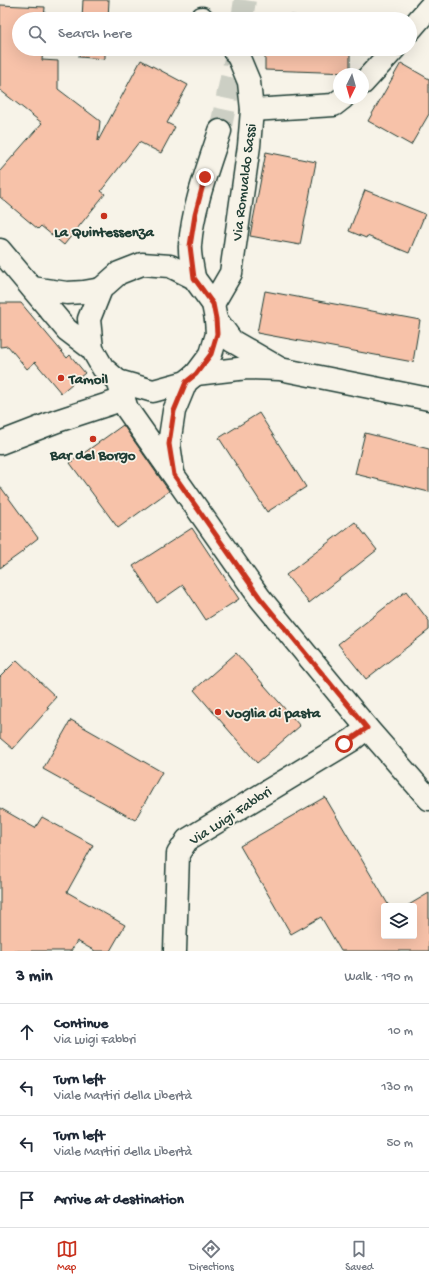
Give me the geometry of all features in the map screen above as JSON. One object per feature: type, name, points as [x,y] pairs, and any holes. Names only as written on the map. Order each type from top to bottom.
[{"type":"main road","points":[[417,22],[429,8]]},
{"type":"main road","name":"Via Romualdo Sassi","points":[[215,311],[231,273],[249,146],[252,110],[249,82],[240,56]]},
{"type":"main road","points":[[369,76],[388,56]]},
{"type":"main road","points":[[252,110],[335,104]]},
{"type":"main road","points":[[220,131],[205,177],[195,215],[190,246],[194,278],[215,311],[232,342],[280,369]]},
{"type":"main road","points":[[0,250],[67,330],[92,349],[103,368],[121,390],[127,408],[260,598],[367,728],[429,798]]},
{"type":"main road","points":[[92,349],[89,319],[101,289],[119,273],[142,264],[170,266],[194,278]]},
{"type":"main road","points":[[32,288],[66,292],[84,292],[101,289]]},
{"type":"main road","points":[[174,475],[169,444],[174,411],[191,378],[211,354],[217,334],[215,311]]},
{"type":"main road","points":[[0,443],[57,421],[121,390],[153,391],[191,378],[247,368],[280,369],[429,398]]},
{"type":"main road","name":"Via Luigi Fabbri","points":[[175,951],[178,854],[187,840],[352,740],[367,728]]},
{"type":"building","points":[[83,0],[109,0],[108,12],[82,12]]},
{"type":"building","points":[[0,5],[45,7],[45,12],[12,12],[12,56],[42,56],[42,60],[58,61],[58,89],[100,121],[98,141],[141,60],[188,85],[167,123],[175,127],[161,153],[139,142],[101,191],[105,194],[64,245],[41,226],[38,229],[0,197],[0,171],[42,123],[0,90]]},
{"type":"building","points":[[105,56],[105,59],[79,57]]},
{"type":"building","points":[[265,56],[350,56],[350,68],[333,68],[333,72],[265,70]]},
{"type":"building","points":[[401,63],[429,79],[429,114],[411,145],[368,121]]},
{"type":"building","points":[[266,152],[316,162],[300,245],[250,236]]},
{"type":"building","points":[[365,190],[425,214],[409,253],[367,236],[366,238],[349,231]]},
{"type":"building","points":[[265,291],[420,320],[413,362],[257,333]]},
{"type":"building","points":[[0,303],[21,303],[67,358],[70,355],[85,373],[61,393],[35,362],[27,369],[8,346],[0,347]]},
{"type":"building","points":[[259,413],[306,487],[267,512],[219,438]]},
{"type":"building","points":[[123,425],[169,491],[118,528],[70,463]]},
{"type":"building","points":[[365,433],[429,449],[429,492],[355,474]]},
{"type":"building","points":[[0,486],[38,538],[24,549],[25,550],[0,568]]},
{"type":"building","points":[[355,522],[377,550],[309,603],[286,575]]},
{"type":"building","points":[[192,528],[239,599],[206,620],[183,585],[157,603],[133,566]]},
{"type":"building","points":[[406,591],[429,621],[429,630],[366,679],[338,644]]},
{"type":"building","points":[[236,653],[300,726],[257,763],[194,690]]},
{"type":"building","points":[[17,660],[56,697],[47,707],[49,708],[13,749],[0,738],[0,677]]},
{"type":"building","points":[[71,720],[162,772],[135,820],[43,769]]},
{"type":"building","points":[[325,797],[387,903],[381,903],[381,939],[417,939],[417,903],[412,903],[429,893],[429,951],[341,951],[321,917],[291,934],[240,846]]},
{"type":"building","points":[[0,808],[35,828],[42,817],[93,845],[67,892],[125,925],[110,951],[95,951],[77,941],[71,951],[0,951]]},
{"type":"tunnel","points":[[243,12],[245,0]]},
{"type":"tunnel","points":[[220,131],[236,56]]},
{"type":"place","name":"La Quintessenza","points":[[104,216]]},
{"type":"place","name":"Tamoil","points":[[61,378]]},
{"type":"place","name":"Bar del Borgo","points":[[93,439]]},
{"type":"place","name":"Voglia di pasta","points":[[218,712]]},
{"type":"route","points":[[205,177],[195,215],[190,246],[194,278],[213,304],[217,334],[211,354],[196,374],[186,382],[174,411],[169,444],[174,475],[260,598],[367,728],[352,740],[344,744]]}]
